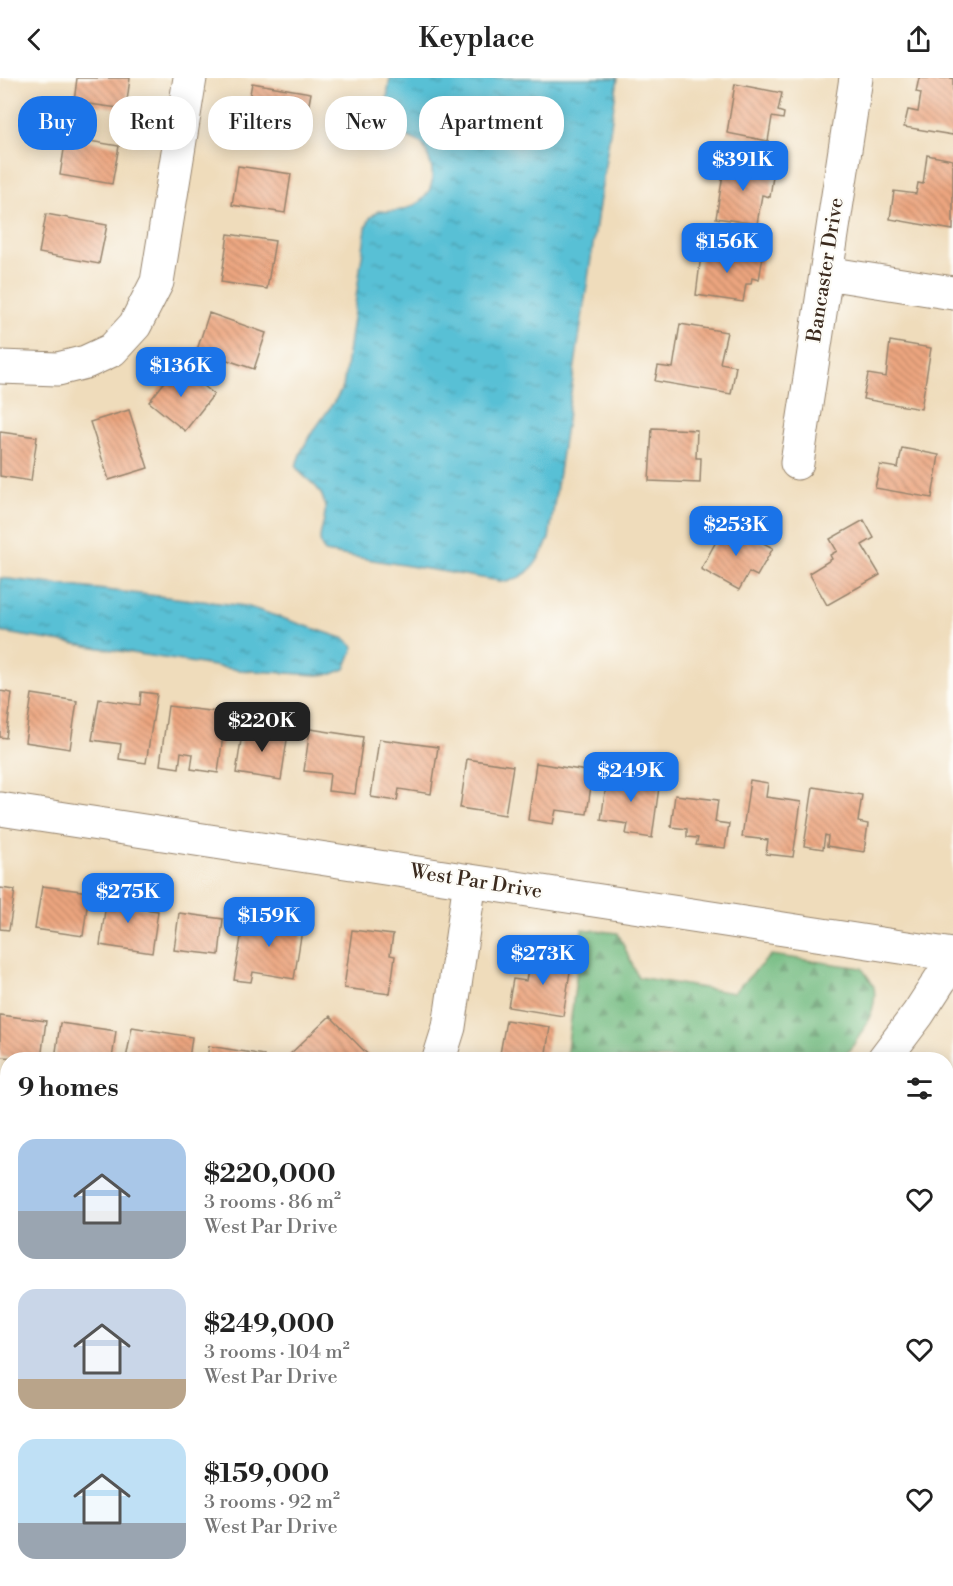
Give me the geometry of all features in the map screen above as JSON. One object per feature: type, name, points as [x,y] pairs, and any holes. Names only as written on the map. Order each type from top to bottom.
[{"type":"street","points":[[0,367],[58,369],[86,362],[112,350],[135,325],[157,282],[190,78]]},
{"type":"street","name":"Bancaster Drive","points":[[797,463],[856,78]]},
{"type":"street","points":[[826,273],[953,293]]},
{"type":"street","name":"West Par Drive","points":[[0,809],[953,955]]},
{"type":"street","points":[[442,1052],[450,1022],[470,881]]},
{"type":"street","points":[[889,1052],[918,1014],[953,960]]},
{"type":"green space","points":[[582,929],[618,933],[638,977],[733,993],[771,955],[862,968],[874,988],[875,997],[870,1016],[860,1036],[848,1052],[567,1052]]},
{"type":"water","points":[[390,78],[618,78],[549,539],[538,561],[528,572],[515,580],[506,582],[325,552],[320,541],[325,513],[321,493],[296,467],[303,447],[343,388],[366,228],[370,218],[378,211],[410,207],[426,196],[432,177],[431,165],[426,150],[564,150],[564,96],[419,96],[419,142],[407,137],[407,96],[387,96]]},
{"type":"water","points":[[0,578],[246,606],[345,639],[354,647],[345,669],[332,674],[317,675],[239,670],[0,632]]},
{"type":"building","points":[[77,78],[130,78],[128,96],[109,96],[109,107],[97,105],[97,96],[75,96]]},
{"type":"building","points":[[919,78],[953,78],[953,135],[904,127],[908,110],[918,112],[921,93],[916,92]]},
{"type":"building","points":[[252,83],[311,93],[310,96],[250,96]]},
{"type":"building","points":[[735,84],[782,93],[778,111],[784,113],[783,119],[772,117],[768,141],[727,133]]},
{"type":"building","points":[[97,142],[109,144],[109,150],[118,150],[112,184],[60,175],[64,150],[97,150]]},
{"type":"building","points":[[927,155],[953,160],[953,230],[890,219],[894,191],[916,194],[918,183],[923,184]]},
{"type":"building","points":[[725,162],[774,169],[770,197],[762,195],[757,224],[716,218]]},
{"type":"building","points":[[238,166],[291,174],[285,213],[232,205]]},
{"type":"building","points":[[46,214],[107,225],[99,264],[39,253]]},
{"type":"building","points":[[228,234],[275,241],[267,289],[221,282]]},
{"type":"building","points":[[702,247],[763,256],[759,280],[752,278],[751,284],[746,284],[743,302],[696,295]]},
{"type":"building","points":[[209,313],[266,333],[254,369],[197,350]]},
{"type":"building","points":[[680,324],[727,332],[720,363],[736,366],[731,394],[655,381],[658,366],[673,368]]},
{"type":"building","points":[[890,341],[931,348],[921,409],[863,399],[868,374],[886,377]]},
{"type":"building","points":[[178,365],[214,394],[185,431],[149,402]]},
{"type":"building","points":[[129,410],[148,468],[109,480],[90,422]]},
{"type":"building","points":[[652,428],[697,430],[696,458],[701,458],[700,483],[649,481]]},
{"type":"building","points":[[0,432],[37,437],[31,481],[0,476]]},
{"type":"building","points":[[902,448],[939,455],[932,498],[875,488],[880,465],[898,468]]},
{"type":"building","points":[[864,520],[874,538],[862,545],[880,575],[827,605],[809,573],[832,559],[830,555],[837,551],[830,539]]},
{"type":"building","points":[[731,526],[773,548],[757,576],[749,572],[739,590],[701,569],[723,529],[728,532]]},
{"type":"building","points":[[0,691],[12,693],[6,738],[0,737]]},
{"type":"building","points":[[141,692],[157,694],[146,763],[119,759],[121,744],[92,740],[99,699],[140,705]]},
{"type":"building","points":[[32,694],[77,701],[70,749],[25,742]]},
{"type":"building","points":[[168,706],[226,713],[218,773],[191,769],[193,754],[181,752],[179,768],[160,765]]},
{"type":"building","points":[[243,727],[288,733],[281,780],[236,773]]},
{"type":"building","points":[[310,729],[363,737],[355,794],[328,791],[330,774],[304,771]]},
{"type":"building","points":[[379,739],[438,747],[431,794],[399,789],[397,801],[371,797]]},
{"type":"building","points":[[467,759],[513,766],[505,815],[460,808]]},
{"type":"building","points":[[536,763],[593,772],[587,814],[556,810],[553,824],[528,820]]},
{"type":"building","points":[[608,772],[660,780],[652,838],[626,834],[628,824],[601,820]]},
{"type":"building","points":[[750,780],[768,783],[766,797],[801,802],[793,857],[766,854],[768,840],[742,837]]},
{"type":"building","points":[[813,787],[862,795],[858,822],[868,824],[864,852],[827,846],[828,836],[825,835],[823,849],[804,846]]},
{"type":"building","points":[[675,795],[718,800],[715,822],[729,824],[725,848],[696,845],[698,838],[687,837],[687,829],[671,827]]},
{"type":"building","points":[[42,886],[89,892],[83,936],[35,929]]},
{"type":"building","points":[[0,888],[15,890],[9,930],[0,929]]},
{"type":"building","points":[[108,890],[134,894],[132,907],[158,911],[152,953],[100,945]]},
{"type":"building","points":[[179,913],[223,919],[219,955],[174,950]]},
{"type":"building","points":[[245,913],[270,918],[269,930],[279,931],[281,914],[304,918],[294,979],[253,972],[251,982],[234,980]]},
{"type":"building","points":[[352,930],[393,935],[390,955],[395,956],[390,994],[344,988]]},
{"type":"building","points":[[531,953],[572,959],[563,1016],[508,1007],[513,979],[526,981]]},
{"type":"building","points":[[0,1015],[46,1021],[42,1052],[0,1052]]},
{"type":"building","points":[[330,1016],[365,1052],[292,1052]]},
{"type":"building","points":[[506,1020],[550,1027],[546,1052],[500,1052]]},
{"type":"building","points":[[60,1023],[116,1031],[113,1052],[56,1052]]},
{"type":"building","points":[[132,1027],[192,1037],[190,1052],[127,1052]]},
{"type":"building","points":[[209,1046],[246,1052],[208,1052]]}]
